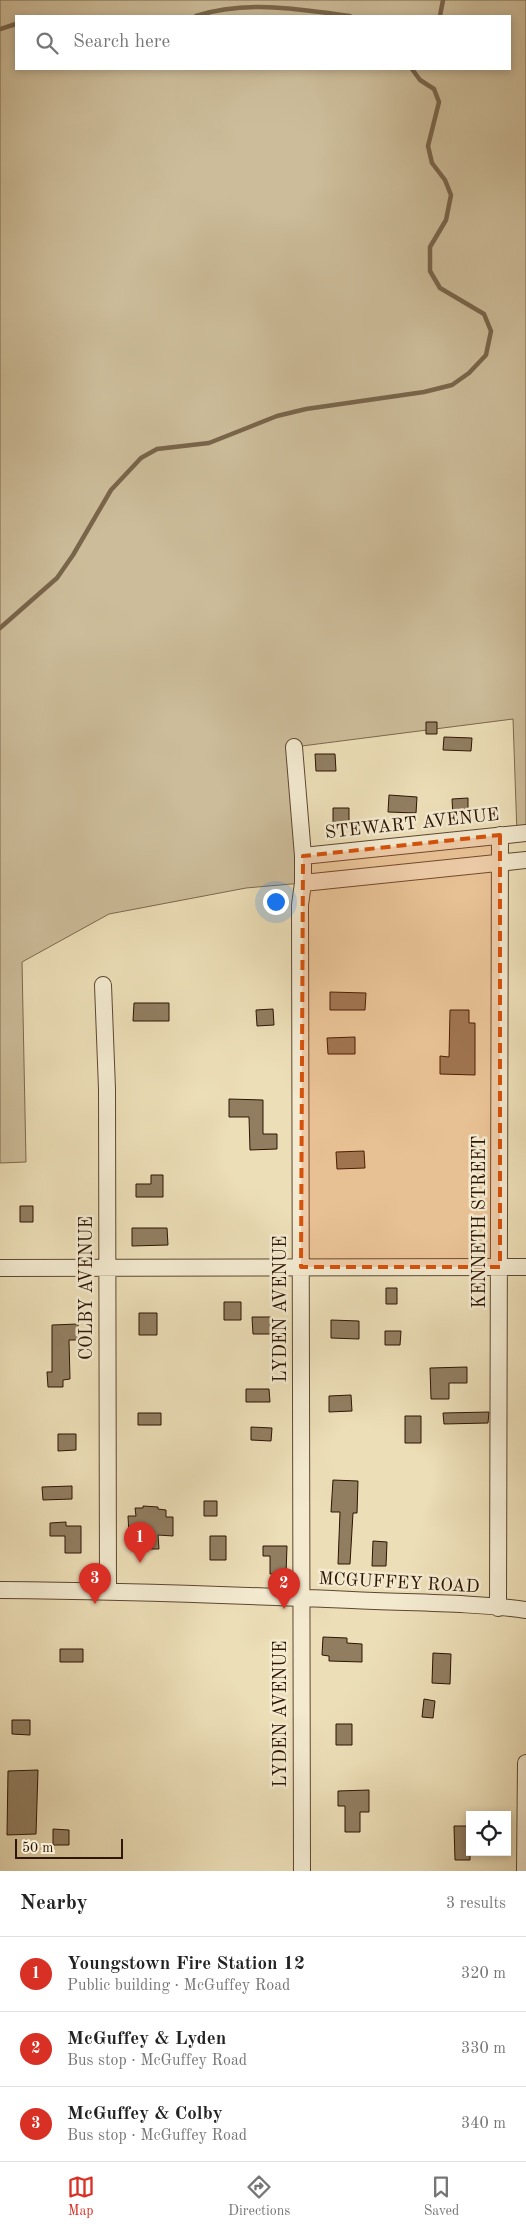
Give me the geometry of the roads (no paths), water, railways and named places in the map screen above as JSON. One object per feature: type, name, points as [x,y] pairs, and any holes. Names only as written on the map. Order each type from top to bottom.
[{"type":"street","name":"LYDEN AVENUE","points":[[294,747],[304,883],[300,904],[302,1871]]},
{"type":"street","name":"STEWART AVENUE","points":[[303,856],[526,833]]},
{"type":"street","name":"KENNETH STREET","points":[[498,1608],[500,835]]},
{"type":"street","points":[[304,883],[526,860]]},
{"type":"street","name":"COLBY AVENUE","points":[[103,985],[107,1089],[108,1591]]},
{"type":"street","points":[[0,1268],[526,1267]]},
{"type":"street","name":"MCGUFFEY ROAD","points":[[0,1590],[108,1591],[301,1598],[526,1610]]},
{"type":"street","points":[[525,1871],[526,1763]]},
{"type":"waterway","points":[[440,15],[443,0]]},
{"type":"waterway","points":[[200,15],[234,8],[253,7],[273,7],[342,15]]},
{"type":"waterway","points":[[0,29],[15,24]]},
{"type":"waterway","points":[[0,628],[57,578],[73,555],[111,490],[141,458],[157,449],[209,443],[277,416],[306,409],[424,392],[452,385],[469,373],[486,355],[491,331],[484,314],[440,288],[430,271],[430,247],[446,220],[451,195],[445,180],[432,163],[428,146],[439,102],[434,89],[420,80],[413,70]]},
{"type":"place","name":"Youngstown Fire Station 12","points":[[140,1563]]},
{"type":"place","name":"McGuffey & Colby","points":[[95,1604]]},
{"type":"place","name":"McGuffey & Lyden","points":[[284,1609]]}]
